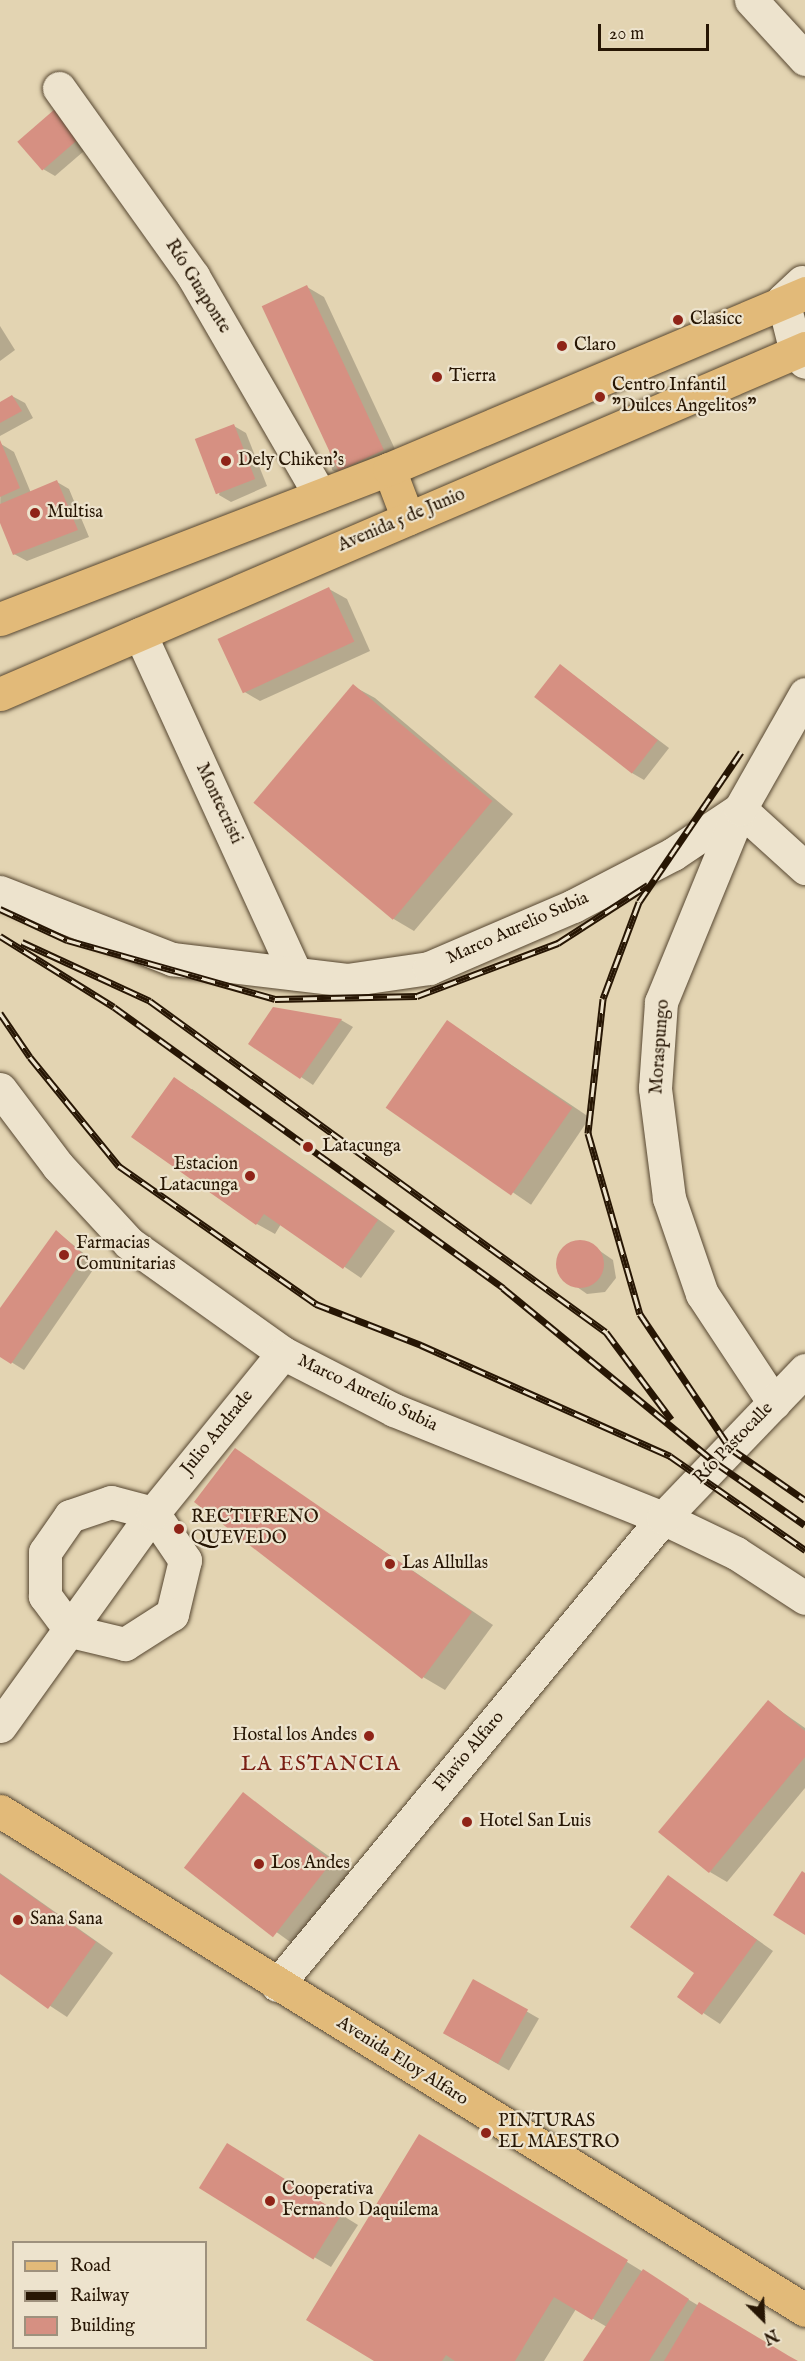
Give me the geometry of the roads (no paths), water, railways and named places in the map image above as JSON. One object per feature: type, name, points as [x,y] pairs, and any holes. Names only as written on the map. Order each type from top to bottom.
[{"type":"main road","points":[[0,619],[388,469],[798,290]]},
{"type":"main road","name":"Avenida 5 de Junio","points":[[0,694],[408,519],[802,354]]},
{"type":"main road","points":[[388,469],[408,519]]},
{"type":"main road","name":"Avenida Eloy Alfaro","points":[[0,1811],[277,1985],[805,2310]]},
{"type":"street","points":[[751,0],[805,59]]},
{"type":"street","name":"Río Guaponte","points":[[59,88],[193,276],[320,495]]},
{"type":"street","points":[[798,290],[802,354]]},
{"type":"street","name":"Montecristi","points":[[140,634],[295,973]]},
{"type":"street","name":"Moraspungo","points":[[774,1403],[702,1294],[669,1198],[655,1089],[661,1002],[740,809],[805,694]]},
{"type":"street","points":[[740,809],[805,868]]},
{"type":"street","name":"Marco Aurelio Subia","points":[[0,892],[172,959],[347,980],[429,968],[573,906],[673,854],[740,809]]},
{"type":"street","name":"Marco Aurelio Subia","points":[[0,1089],[58,1166],[129,1243],[283,1353],[394,1410],[663,1518],[736,1553],[805,1598]]},
{"type":"street","name":"Julio Andrade","points":[[0,1726],[71,1632],[153,1513],[283,1353]]},
{"type":"street","name":"Río Pastocalle","points":[[663,1518],[805,1370]]},
{"type":"street","points":[[111,1502],[153,1513],[185,1560],[172,1614],[125,1644],[71,1632],[45,1596],[45,1552],[70,1516],[111,1502]]},
{"type":"street","name":"Flavio Alfaro","points":[[277,1985],[663,1518]]},
{"type":"railway","points":[[741,752],[639,902],[603,999],[588,1133],[640,1314],[730,1448],[805,1500]]},
{"type":"railway","points":[[0,909],[67,940],[275,999],[417,996],[558,943],[648,885]]},
{"type":"railway","points":[[0,936],[114,1007],[503,1288],[716,1463],[805,1525]]},
{"type":"railway","points":[[22,942],[150,1001],[606,1332],[671,1419]]},
{"type":"railway","points":[[0,1013],[30,1057],[119,1166],[316,1304],[421,1345],[670,1456],[805,1550]]},
{"type":"place","name":"Clasicc","points":[[678,320]]},
{"type":"place","name":"Claro","points":[[562,346]]},
{"type":"place","name":"Tierra","points":[[437,377]]},
{"type":"place","name":"Centro Infantil \"Dulces Angelitos\"","points":[[600,397]]},
{"type":"place","name":"Dely Chiken's","points":[[226,461]]},
{"type":"place","name":"Multisa","points":[[35,513]]},
{"type":"place","name":"Latacunga","points":[[308,1147]]},
{"type":"place","name":"Estacion Latacunga","points":[[250,1176]]},
{"type":"place","name":"Farmacias Comunitarias","points":[[64,1255]]},
{"type":"place","name":"RECTIFRENO QUEVEDO","points":[[179,1529]]},
{"type":"place","name":"Las Allullas","points":[[390,1564]]},
{"type":"place","name":"Hostal los Andes","points":[[369,1736]]},
{"type":"place","name":"Hotel San Luis","points":[[467,1822]]},
{"type":"place","name":"Los Andes","points":[[259,1864]]},
{"type":"place","name":"Sana Sana","points":[[18,1920]]},
{"type":"place","name":"PINTURAS EL MAESTRO","points":[[486,2133]]},
{"type":"place","name":"Cooperativa Fernando Daquilema","points":[[270,2201]]},
{"type":"district","name":"LA ESTANCIA","points":[[321,1765]]}]
